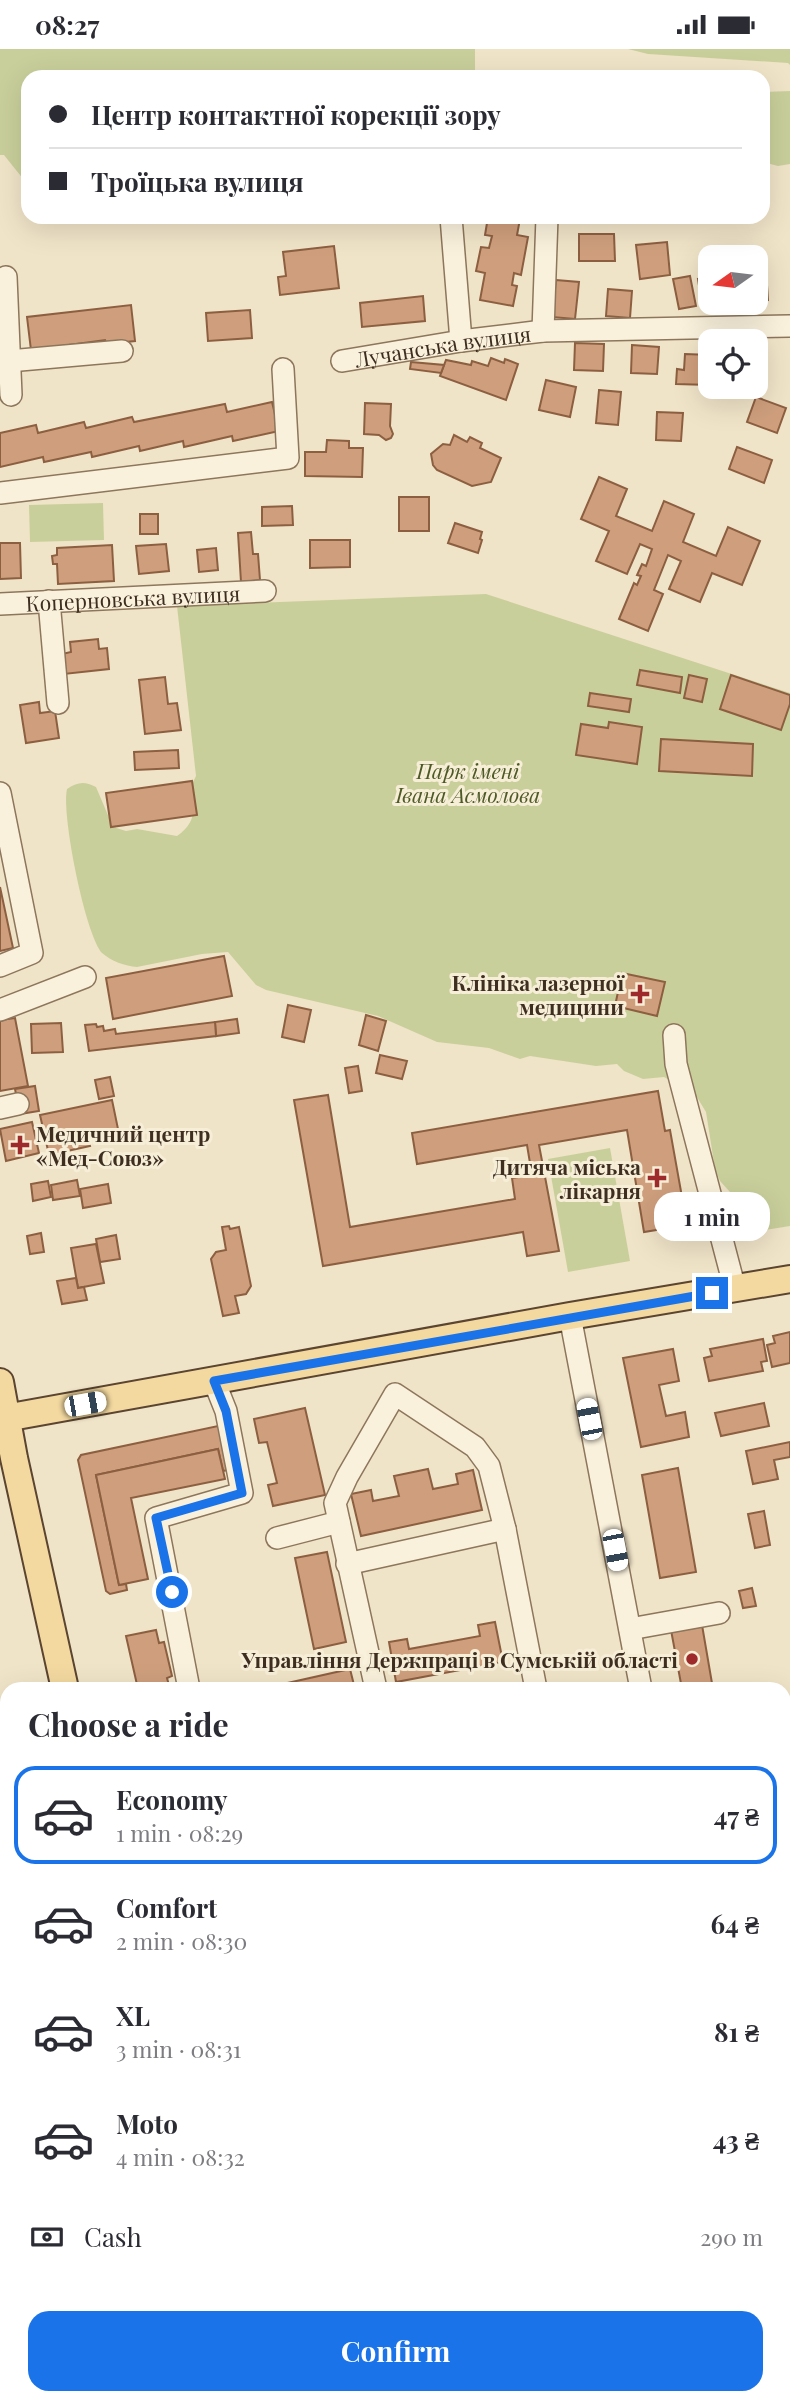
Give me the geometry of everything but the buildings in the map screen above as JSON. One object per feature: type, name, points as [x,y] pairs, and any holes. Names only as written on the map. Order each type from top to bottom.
[{"type":"main road","points":[[3,1419],[570,1316],[790,1279]]},
{"type":"main road","points":[[0,1382],[3,1419],[63,1682]]},
{"type":"street","points":[[452,224],[461,341]]},
{"type":"street","points":[[543,331],[547,224]]},
{"type":"street","points":[[6,278],[11,395]]},
{"type":"street","name":"Лучанська вулиця","points":[[342,361],[461,341],[543,331],[790,326]]},
{"type":"street","points":[[9,361],[122,351]]},
{"type":"street","points":[[0,493],[288,458],[282,369]]},
{"type":"street","name":"Коперновська вулиця","points":[[0,604],[265,591]]},
{"type":"street","points":[[49,601],[58,703]]},
{"type":"street","points":[[0,793],[32,953],[0,966]]},
{"type":"street","points":[[0,1010],[85,977]]},
{"type":"street","points":[[674,1035],[676,1064],[735,1289]]},
{"type":"street","points":[[570,1316],[641,1682]]},
{"type":"street","points":[[188,1682],[156,1518],[242,1493],[226,1411],[214,1381]]},
{"type":"street","points":[[374,1682],[335,1503],[395,1394],[475,1447],[489,1466],[505,1529],[535,1682]]},
{"type":"street","points":[[277,1538],[339,1522]]},
{"type":"street","points":[[347,1564],[505,1529]]},
{"type":"street","points":[[630,1629],[719,1612]]},
{"type":"green space","points":[[0,49],[475,49],[475,70],[21,70],[21,176],[4,155],[0,155]]},
{"type":"green space","points":[[628,49],[790,49],[790,65],[648,54]]},
{"type":"green space","points":[[790,91],[790,164],[770,164],[770,92]]},
{"type":"green space","points":[[103,503],[104,540],[30,542],[29,505]]},
{"type":"green space","name":"Парк імені Івана Асмолова","points":[[486,594],[790,693],[790,1226],[759,1231],[757,1214],[749,1213],[720,1181],[715,1169],[706,1112],[695,1094],[664,1077],[643,1079],[624,1071],[617,1064],[596,1066],[530,1056],[520,1059],[489,1048],[437,1042],[378,1016],[266,990],[256,985],[228,952],[202,954],[137,967],[110,958],[102,953],[95,941],[82,899],[71,846],[67,789],[81,783],[96,787],[113,827],[126,831],[137,829],[177,836],[191,821],[189,790],[196,776],[177,606]]},
{"type":"green space","points":[[610,1148],[630,1261],[568,1272],[548,1159]]},
{"type":"place","name":"Клініка лазерної медицини","points":[[640,994]]},
{"type":"place","name":"Медичний центр «Мед-Союз»","points":[[20,1145]]},
{"type":"place","name":"Дитяча міська лікарня","points":[[657,1178]]},
{"type":"place","name":"Управління Держпраці в Сумській області","points":[[692,1659]]},
{"type":"route","points":[[172,1592],[156,1518],[242,1493],[226,1411],[214,1381],[712,1293]]}]
